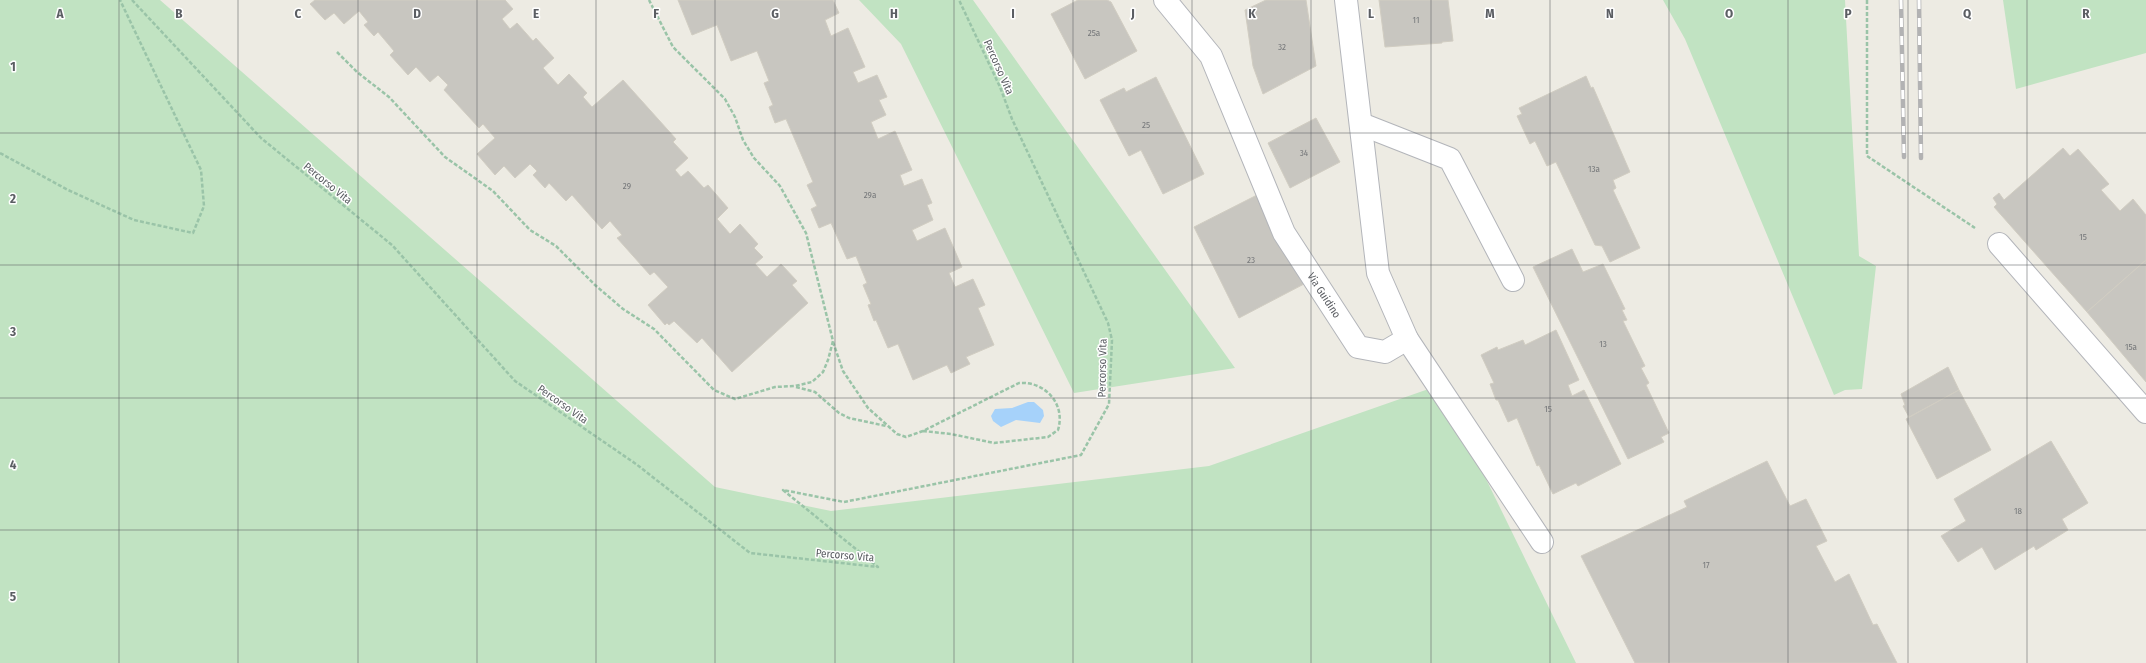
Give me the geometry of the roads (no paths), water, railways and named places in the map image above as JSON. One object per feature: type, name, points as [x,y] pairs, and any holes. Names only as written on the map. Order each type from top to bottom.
[{"type":"street","name":"Via Guidino","points":[[1165,0],[1211,56],[1284,232],[1358,346],[1385,352],[1407,340]]},
{"type":"street","points":[[1346,0],[1378,273],[1407,340],[1542,542]]},
{"type":"street","points":[[1361,124],[1450,159],[1513,280]]},
{"type":"street","points":[[1999,244],[2146,412]]},
{"type":"water","points":[[1028,402],[1034,402],[1043,410],[1044,416],[1040,423],[1016,420],[1001,427],[993,421],[991,416],[995,409],[1012,408]]},
{"type":"railway","points":[[1901,0],[1904,157]]},
{"type":"railway","points":[[1919,0],[1921,158]]}]
